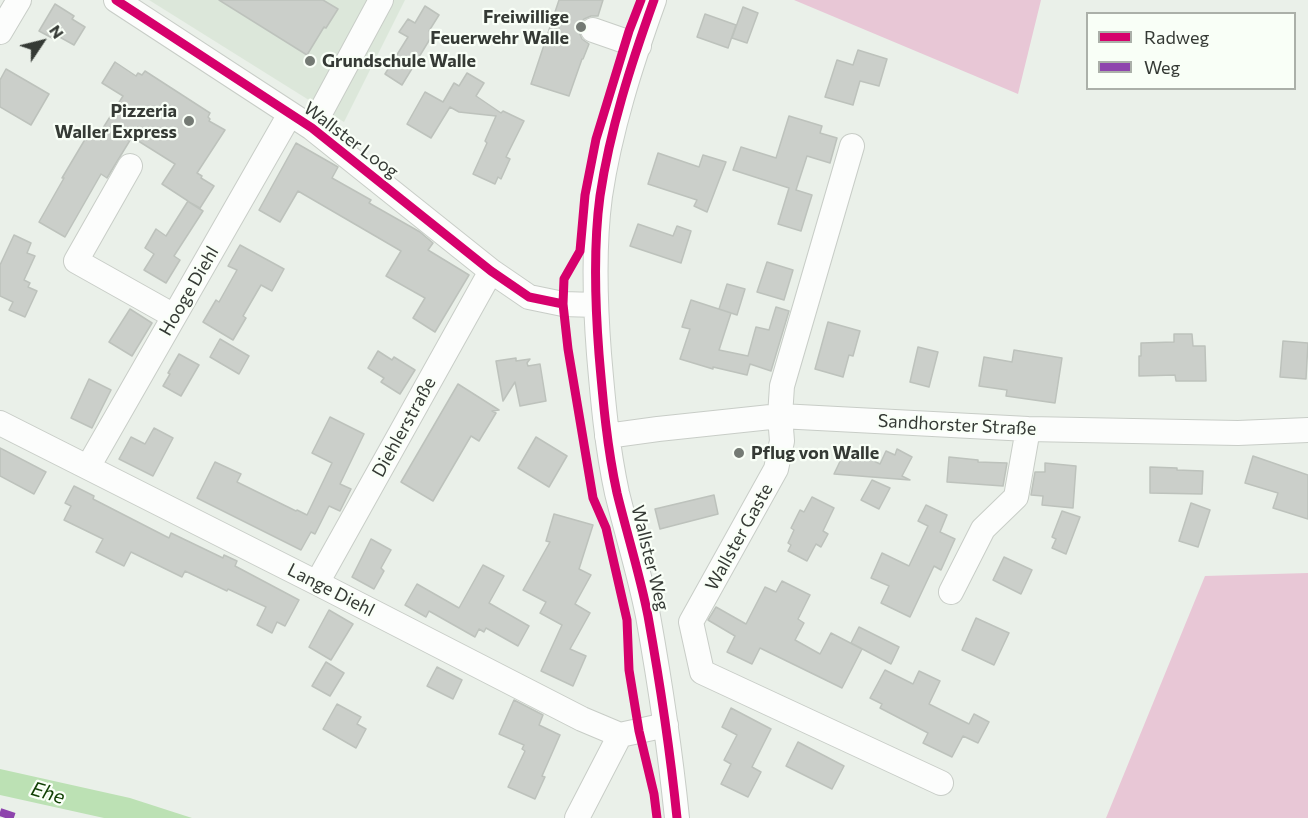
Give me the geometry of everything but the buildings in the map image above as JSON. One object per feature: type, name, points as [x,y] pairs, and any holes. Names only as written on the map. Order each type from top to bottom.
[{"type":"street","points":[[0,32],[19,0]]},
{"type":"street","name":"Wallster Loog","points":[[116,0],[312,128],[491,271],[528,297],[563,304],[596,305]]},
{"type":"street","name":"Wallster Loog","points":[[312,128],[381,0]]},
{"type":"street","name":"Wallster Weg","points":[[654,0],[610,142],[600,197],[596,305],[607,436],[617,492],[647,615],[666,724],[677,818]]},
{"type":"street","points":[[593,30],[639,46]]},
{"type":"street","name":"Hooge Diehl","points":[[88,467],[290,114]]},
{"type":"street","name":"Wallster Gaste","points":[[852,146],[782,386],[780,416],[782,441],[776,469],[691,622],[702,672],[940,783]]},
{"type":"street","points":[[130,166],[76,261],[174,316]]},
{"type":"street","name":"Diehlerstraße","points":[[317,583],[491,271]]},
{"type":"street","name":"Sandhorster Straße","points":[[607,436],[780,416],[1028,429],[1238,433],[1308,430]]},
{"type":"street","name":"Lange Diehl","points":[[0,423],[582,719],[620,735]]},
{"type":"street","points":[[951,592],[983,529],[1016,497],[1028,429]]},
{"type":"street","points":[[577,818],[620,735],[666,724]]},
{"type":"shaded area","name":"Grundschule Walle","points":[[149,0],[405,0],[344,122]]},
{"type":"shaded area","points":[[794,0],[1041,0],[1018,94]]},
{"type":"shaded area","points":[[1308,573],[1308,818],[1106,818],[1205,576]]},
{"type":"water","name":"Ehe","points":[[0,769],[130,798],[192,818],[104,818],[0,795]]},
{"type":"marked path","points":[[0,812],[18,818]]},
{"type":"cycle path","points":[[116,0],[312,128],[491,271],[529,297],[563,304]]},
{"type":"cycle path","points":[[641,0],[629,31],[596,139],[585,195],[580,251],[564,279],[563,304],[568,349],[593,498],[606,528],[627,620],[629,670],[657,818]]},
{"type":"cycle path","points":[[654,0],[622,97],[604,171],[596,235],[596,295],[602,389],[611,458],[617,493],[648,616],[677,818]]},
{"type":"place","name":"Freiwillige Feuerwehr Walle","points":[[581,27]]},
{"type":"place","name":"Grundschule Walle","points":[[310,61]]},
{"type":"place","name":"Pizzeria Waller Express","points":[[189,121]]},
{"type":"place","name":"Pflug von Walle","points":[[739,453]]}]
